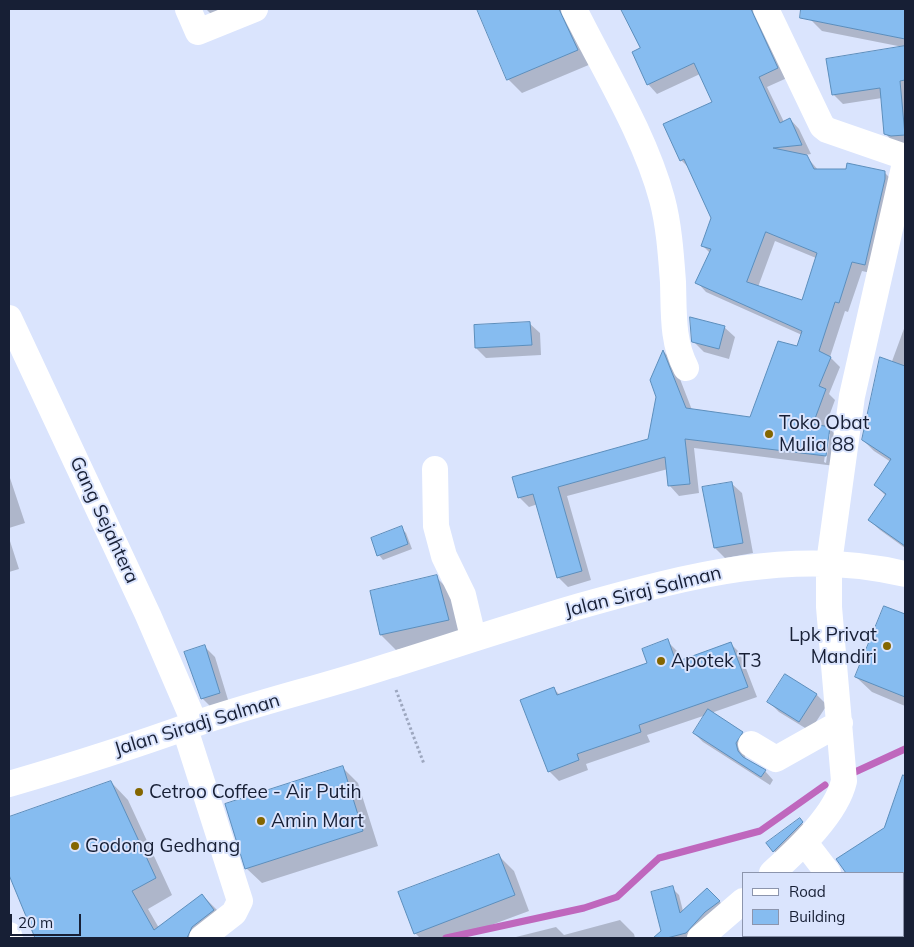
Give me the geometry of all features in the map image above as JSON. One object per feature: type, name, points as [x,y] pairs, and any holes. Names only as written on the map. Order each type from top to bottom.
[{"type":"street","points":[[188,9],[198,32],[255,9]]},
{"type":"street","points":[[574,9],[645,150],[662,199],[671,260],[674,335],[678,351],[686,368]]},
{"type":"street","points":[[766,9],[822,126],[827,130],[905,157]]},
{"type":"street","points":[[773,872],[805,843],[836,800],[842,788],[844,773],[829,607],[829,563],[852,396],[905,163]]},
{"type":"street","name":"Gang Sejahtera","points":[[9,318],[15,348],[148,615],[190,726],[240,901],[234,913],[202,938]]},
{"type":"street","points":[[435,470],[436,526],[444,556],[463,595],[472,637]]},
{"type":"street","name":"Jalan Siraj Salman","points":[[387,667],[472,637],[617,595],[688,578],[762,565],[829,563],[860,565],[905,574]]},
{"type":"street","name":"Jalan Siradj Salman","points":[[9,784],[190,726],[387,667]]},
{"type":"street","points":[[751,744],[776,759],[840,723]]},
{"type":"street","points":[[805,843],[827,872]]},
{"type":"street","points":[[700,938],[742,902]]},
{"type":"path","points":[[387,667],[424,764]]},
{"type":"building","points":[[477,9],[559,9],[578,50],[507,80]]},
{"type":"building","points":[[621,9],[751,9],[778,68],[759,77],[780,123],[790,118],[802,145],[773,148],[807,155],[814,169],[846,169],[847,163],[885,171],[885,179],[865,265],[852,262],[839,303],[835,302],[819,351],[831,357],[819,386],[826,389],[813,424],[830,427],[826,456],[685,439],[690,484],[668,486],[665,457],[558,487],[582,571],[557,578],[533,494],[518,498],[512,477],[648,439],[656,397],[650,380],[663,350],[686,408],[750,417],[778,341],[797,346],[802,331],[695,283],[711,249],[701,246],[711,218],[684,159],[680,161],[663,124],[712,102],[694,63],[647,85],[632,52],[640,48]],"holes":[[[766,232],[817,253],[802,300],[747,282]]]},
{"type":"building","points":[[801,9],[905,9],[905,39],[800,18]]},
{"type":"building","points":[[905,46],[905,80],[900,81],[905,135],[891,136],[884,134],[880,88],[832,95],[826,59]]},
{"type":"building","points":[[690,317],[725,326],[719,349],[692,342]]},
{"type":"building","points":[[530,322],[532,345],[475,348],[474,325]]},
{"type":"building","points":[[880,357],[905,366],[905,546],[868,520],[886,494],[874,485],[891,459],[862,440]]},
{"type":"building","points":[[732,482],[743,543],[714,548],[702,487]]},
{"type":"building","points":[[402,526],[408,544],[377,556],[371,538]]},
{"type":"building","points":[[437,575],[449,620],[380,635],[370,591]]},
{"type":"building","name":"Lpk Privat Mandiri","points":[[884,606],[905,614],[905,697],[855,677]]},
{"type":"building","points":[[668,639],[676,662],[731,642],[748,687],[639,725],[641,732],[577,754],[579,760],[548,772],[520,700],[554,687],[557,695],[647,663],[642,649]]},
{"type":"building","points":[[205,645],[220,693],[201,699],[184,652]]},
{"type":"building","points":[[785,674],[817,694],[799,722],[767,702]]},
{"type":"building","points":[[708,709],[743,732],[736,743],[738,751],[743,757],[766,770],[761,777],[693,733]]},
{"type":"building","points":[[343,766],[363,831],[245,869],[225,804]]},
{"type":"building","points":[[903,775],[905,776],[905,873],[845,872],[836,859],[884,828]]},
{"type":"building","name":"Godong Gedhang","points":[[111,781],[156,878],[132,891],[154,930],[202,894],[214,910],[192,927],[187,938],[35,938],[9,875],[9,817]]},
{"type":"building","points":[[800,818],[803,822],[773,852],[766,843]]},
{"type":"building","points":[[499,854],[515,895],[414,934],[398,892]]},
{"type":"building","points":[[673,886],[680,913],[707,888],[720,901],[705,912],[686,933],[667,938],[653,938],[661,931],[651,892]]},
{"type":"waterway","points":[[855,772],[905,749]]},
{"type":"waterway","points":[[446,938],[584,908],[617,897],[659,858],[760,831],[825,785]]},
{"type":"place","name":"Toko Obat Mulia 88","points":[[769,434]]},
{"type":"place","name":"Lpk Privat Mandiri","points":[[887,646]]},
{"type":"place","name":"Apotek T3","points":[[661,661]]},
{"type":"place","name":"Cetroo Coffee - Air Putih","points":[[139,792]]},
{"type":"place","name":"Amin Mart","points":[[261,821]]},
{"type":"place","name":"Godong Gedhang","points":[[75,846]]}]
